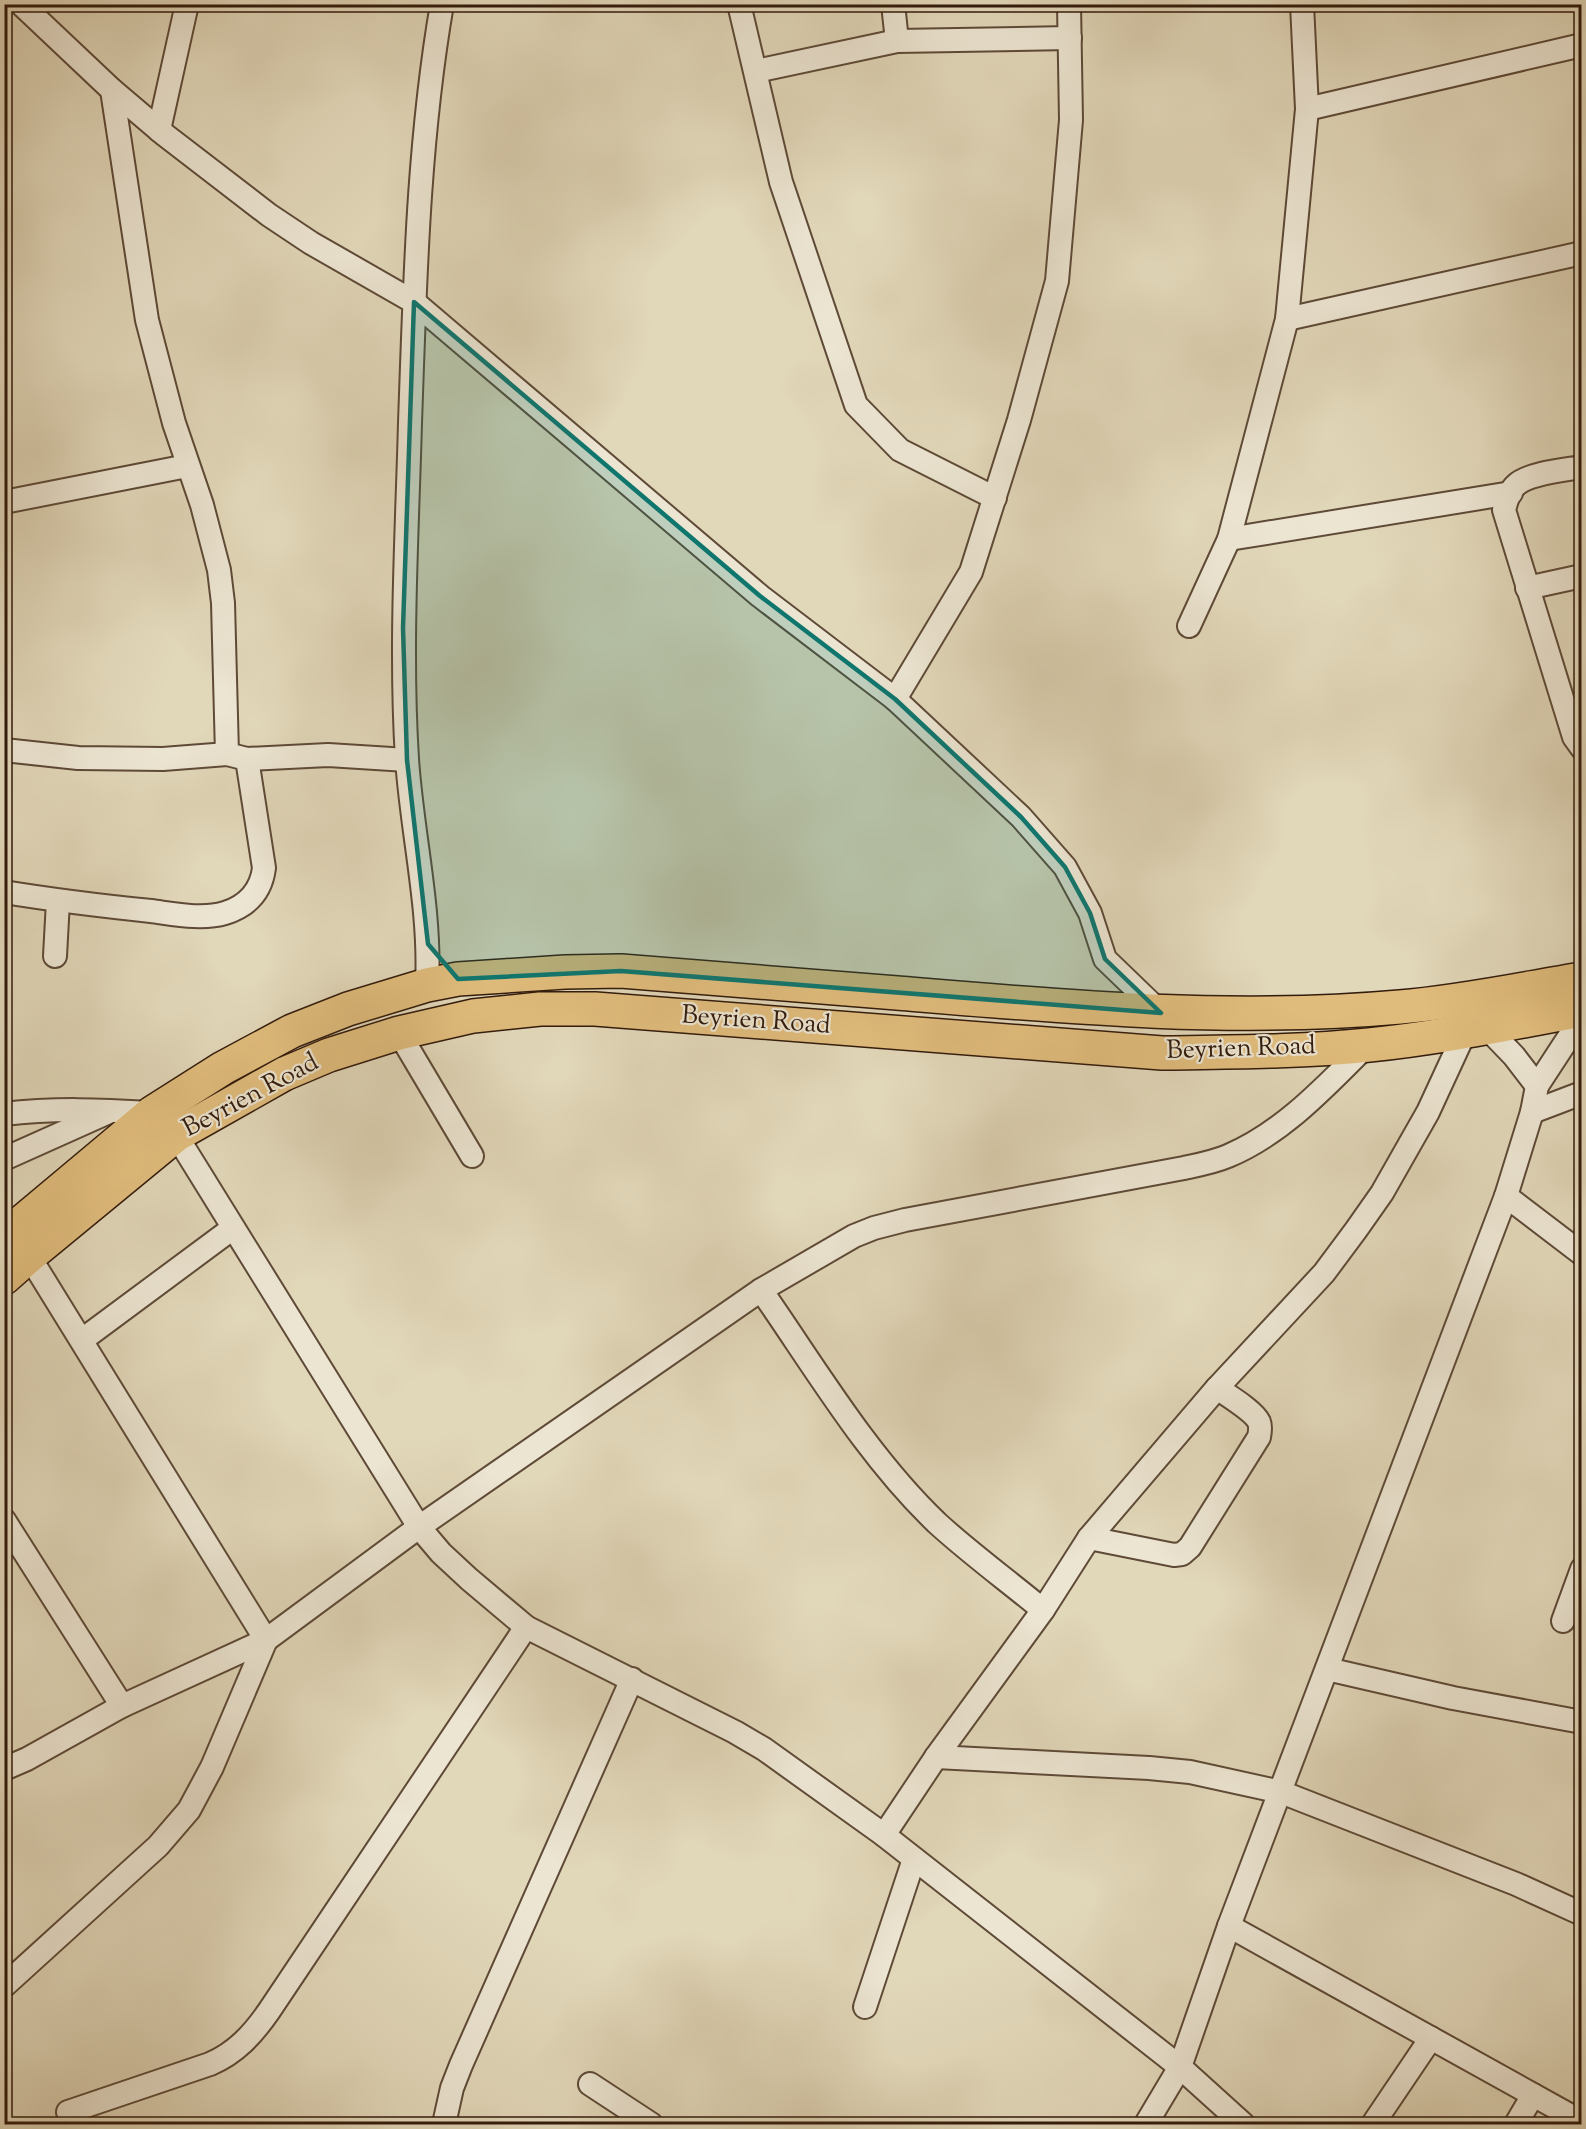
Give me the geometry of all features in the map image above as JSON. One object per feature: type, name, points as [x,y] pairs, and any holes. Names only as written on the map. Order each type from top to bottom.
[{"type":"main road","name":"Beyrien Road","points":[[4,1278],[17,1246],[152,1113],[223,1068],[292,1031],[348,1009],[427,985],[458,979],[621,971],[1161,1013],[1311,1012],[1400,1007],[1486,996],[1581,979]]},
{"type":"main road","name":"Beyrien Road","points":[[17,1246],[176,1135],[284,1074],[329,1055],[399,1033],[473,1016],[540,1010],[595,1009],[1162,1053],[1367,1045],[1476,1030],[1581,1010]]},
{"type":"street","points":[[21,4],[112,90],[159,129],[269,215],[311,243],[414,302],[760,596],[895,699],[1021,817],[1065,867],[1090,913],[1105,959],[1161,1013]]},
{"type":"street","points":[[159,129],[187,4]]},
{"type":"street","points":[[427,985],[428,944],[407,760],[404,628],[414,302],[421,172],[433,59],[442,4]]},
{"type":"street","points":[[739,4],[781,182],[856,405],[900,450],[994,498]]},
{"type":"street","points":[[893,4],[897,41]]},
{"type":"street","points":[[895,699],[971,572],[1019,420],[1057,281],[1071,120],[1070,4]]},
{"type":"street","points":[[1189,627],[1229,539],[1287,319],[1307,109],[1302,4]]},
{"type":"street","points":[[756,71],[897,41],[1070,38]]},
{"type":"street","points":[[1307,109],[1581,45]]},
{"type":"street","points":[[4,892],[58,901],[196,916],[222,914],[241,907],[255,895],[263,880],[264,868],[237,757],[219,570],[202,506],[187,466],[162,381],[147,320],[112,90]]},
{"type":"street","points":[[1287,319],[1581,253]]},
{"type":"street","points":[[4,502],[187,466]]},
{"type":"street","points":[[1581,467],[1527,478],[1516,485],[1504,510],[1574,737],[1581,748]]},
{"type":"street","points":[[1229,539],[1511,493]]},
{"type":"street","points":[[1527,588],[1581,576]]},
{"type":"street","points":[[4,750],[78,758],[163,759],[328,755],[407,760]]},
{"type":"street","points":[[56,956],[58,901]]},
{"type":"street","points":[[428,944],[458,979]]},
{"type":"street","points":[[1146,2124],[1180,2067],[1229,1926],[1506,1196],[1532,1112],[1537,1086],[1581,1017]]},
{"type":"street","points":[[884,1835],[936,1757],[1044,1610],[1089,1538],[1217,1388],[1324,1273],[1356,1230],[1382,1192],[1476,1030],[1508,1048],[1537,1086]]},
{"type":"street","points":[[399,1033],[472,1156]]},
{"type":"street","points":[[4,1769],[27,1759],[122,1706],[266,1640],[419,1527],[761,1290],[854,1236],[874,1227],[1184,1168],[1227,1157],[1257,1142],[1304,1106],[1367,1045]]},
{"type":"street","points":[[1532,1112],[1581,1093]]},
{"type":"street","points":[[4,1114],[43,1110],[114,1110],[152,1113]]},
{"type":"street","points":[[4,1160],[114,1110]]},
{"type":"street","points":[[176,1135],[419,1527],[441,1553],[469,1579],[526,1627],[632,1679],[764,1749],[884,1835],[1180,2067],[1243,2124]]},
{"type":"street","points":[[1506,1196],[1581,1254]]},
{"type":"street","points":[[82,1340],[233,1227]]},
{"type":"street","points":[[17,1246],[82,1340],[266,1640]]},
{"type":"street","points":[[761,1290],[861,1433],[913,1498],[963,1546],[1044,1610]]},
{"type":"street","points":[[1089,1538],[1174,1555],[1182,1554],[1190,1547],[1259,1437],[1259,1422],[1252,1414],[1217,1388]]},
{"type":"street","points":[[9,1534],[122,1706]]},
{"type":"street","points":[[1563,1621],[1581,1569]]},
{"type":"street","points":[[68,2112],[210,2064],[224,2058],[247,2038],[269,2011],[526,1627]]},
{"type":"street","points":[[4,1986],[158,1846],[189,1810],[212,1767],[266,1640]]},
{"type":"street","points":[[1326,1669],[1454,1698],[1581,1722]]},
{"type":"street","points":[[444,2124],[452,2088],[461,2065],[632,1679]]},
{"type":"street","points":[[936,1757],[1149,1768],[1190,1773],[1281,1792],[1516,1884],[1581,1914]]},
{"type":"street","points":[[865,2007],[914,1859]]},
{"type":"street","points":[[1229,1926],[1581,2122]]},
{"type":"street","points":[[1374,2124],[1431,2038]]},
{"type":"street","points":[[590,2084],[651,2124]]},
{"type":"street","points":[[1516,2124],[1533,2095]]},
{"type":"highlighted area","points":[[414,302],[760,596],[895,699],[1021,817],[1065,867],[1090,913],[1105,959],[1161,1013],[621,971],[458,979],[428,944],[407,760],[403,628]]}]
